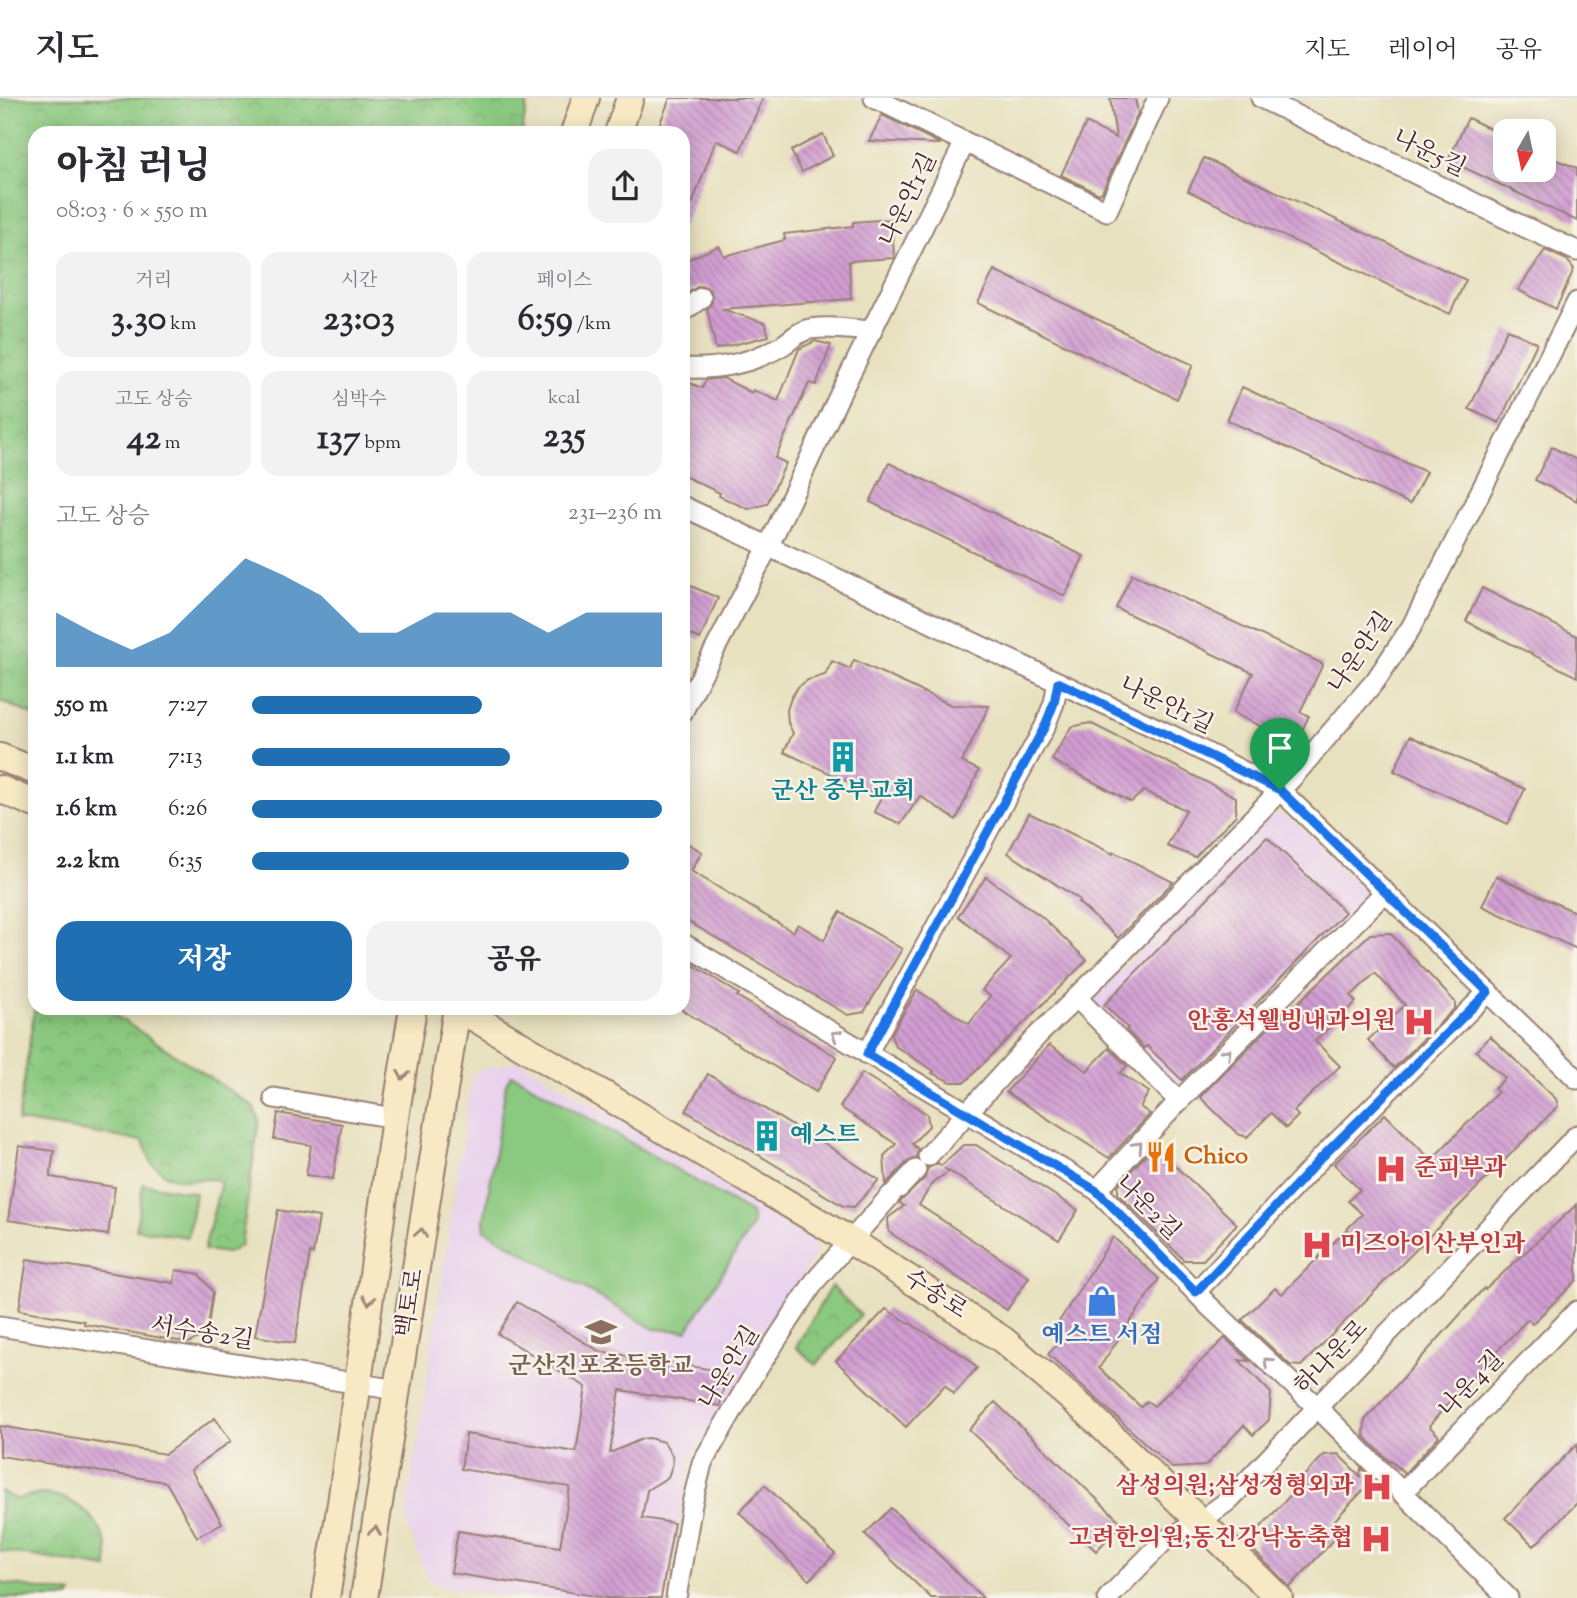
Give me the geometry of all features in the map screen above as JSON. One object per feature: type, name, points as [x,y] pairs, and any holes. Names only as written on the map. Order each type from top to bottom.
[{"type":"street","points":[[576,126],[586,98]]},
{"type":"street","points":[[620,126],[630,98]]},
{"type":"street","points":[[874,98],[1107,211],[1158,98]]},
{"type":"street","name":"나운5길","points":[[1261,98],[1577,251]]},
{"type":"street","name":"나운안1길","points":[[769,545],[965,142]]},
{"type":"street","points":[[690,306],[701,298]]},
{"type":"street","name":"나운안길","points":[[676,1598],[702,1463],[754,1374],[815,1281],[1037,1036],[1280,790],[1376,680],[1412,625],[1577,302]]},
{"type":"street","points":[[690,368],[717,369],[738,363],[783,345],[793,336],[808,329],[872,331]]},
{"type":"street","name":"나운안1길","points":[[690,510],[1058,682],[1280,790],[1577,1079]]},
{"type":"street","points":[[690,698],[769,545]]},
{"type":"street","points":[[867,1054],[1045,726],[1054,703],[1058,682]]},
{"type":"street","points":[[0,757],[28,768]]},
{"type":"street","points":[[0,789],[28,801]]},
{"type":"street","points":[[1097,1191],[1179,1101],[1385,892]]},
{"type":"street","name":"나운2길","points":[[690,948],[1097,1191],[1196,1292],[1318,1408],[1508,1598]]},
{"type":"street","points":[[1196,1292],[1380,1098],[1488,992]]},
{"type":"street","points":[[1077,998],[1179,1101]]},
{"type":"street","name":"백토로","points":[[326,1598],[408,1015]]},
{"type":"street","name":"백토로","points":[[364,1598],[456,1015]]},
{"type":"street","name":"수송로","points":[[458,1015],[543,1057],[851,1241],[1003,1340],[1086,1411],[1279,1598]]},
{"type":"street","points":[[274,1098],[395,1118]]},
{"type":"street","name":"하나운로","points":[[1108,1598],[1164,1541],[1200,1521],[1228,1501],[1577,1135]]},
{"type":"street","name":"나운4길","points":[[1402,1493],[1577,1311]]},
{"type":"street","name":"서수송2길","points":[[0,1326],[397,1390]]},
{"type":"shaded area","points":[[1274,815],[1283,815],[1302,828],[1366,892],[1367,900],[1179,1088],[1174,1087],[1093,1004],[1094,998],[1266,820]]},
{"type":"shaded area","name":"군산진포초등학교","points":[[520,1061],[815,1237],[815,1255],[690,1462],[666,1598],[516,1598],[440,1586],[428,1578],[408,1529],[406,1516],[472,1077],[478,1070]]},
{"type":"green space","points":[[0,98],[528,98],[523,126],[28,126],[28,713],[0,701]]},
{"type":"green space","points":[[34,1015],[115,1015],[253,1106],[259,1120],[241,1245],[228,1253],[204,1250],[221,1182],[214,1179],[185,1180],[166,1175],[152,1164],[143,1141],[18,1121]]},
{"type":"green space","points":[[511,1075],[751,1213],[753,1224],[687,1331],[654,1329],[485,1230],[484,1221],[506,1084]]},
{"type":"green space","points":[[143,1184],[195,1193],[188,1237],[136,1229]]},
{"type":"green space","points":[[831,1286],[861,1315],[816,1365],[796,1347]]},
{"type":"green space","points":[[0,1491],[17,1500],[45,1494],[59,1497],[84,1510],[102,1532],[108,1548],[108,1568],[0,1551]]},
{"type":"green space","points":[[0,1583],[72,1594],[69,1598],[0,1598]]},
{"type":"building","points":[[670,98],[763,98],[740,151],[716,140],[690,209],[690,126],[659,126]]},
{"type":"building","points":[[1110,98],[1135,98],[1138,113],[1099,194],[1061,175],[1086,123],[1116,138]]},
{"type":"building","points":[[882,115],[941,144],[869,141]]},
{"type":"building","points":[[1468,118],[1493,130],[1493,181],[1448,160]]},
{"type":"building","points":[[823,134],[833,156],[802,172],[791,151]]},
{"type":"building","points":[[1204,158],[1466,280],[1450,314],[1188,191]]},
{"type":"building","points":[[1556,160],[1577,168],[1577,221],[1495,182],[1556,182]]},
{"type":"building","points":[[892,219],[894,258],[849,261],[851,299],[722,309],[765,323],[769,336],[716,349],[707,309],[712,302],[711,291],[699,286],[690,291],[690,259],[719,246],[724,256],[785,240],[784,234],[853,226],[853,222]]},
{"type":"building","points":[[1545,250],[1567,260],[1574,269],[1556,309],[1518,290]]},
{"type":"building","points":[[994,270],[1193,365],[1177,399],[978,303]]},
{"type":"building","points":[[1507,329],[1537,343],[1499,423],[1469,409]]},
{"type":"building","points":[[815,341],[831,345],[816,385],[809,383],[775,458],[786,463],[767,504],[748,509],[690,479],[690,383],[702,388],[706,380],[723,378],[752,393],[753,390],[778,401],[799,349]]},
{"type":"building","points":[[1242,387],[1426,472],[1410,504],[1227,420]]},
{"type":"building","points":[[1552,447],[1577,460],[1577,501],[1535,480]]},
{"type":"building","points":[[889,463],[1084,556],[1065,596],[870,502]]},
{"type":"building","points":[[1132,574],[1323,664],[1300,712],[1309,716],[1296,743],[1233,713],[1253,673],[1116,608]]},
{"type":"building","points":[[690,586],[718,598],[700,639],[690,635]]},
{"type":"building","points":[[1482,588],[1577,636],[1577,677],[1466,621]]},
{"type":"building","name":"군산 중부교회","points":[[854,660],[951,705],[989,706],[962,762],[979,770],[956,820],[920,796],[901,824],[874,812],[881,797],[784,752],[793,733],[788,723],[787,710],[798,687],[808,680],[825,675],[832,661],[850,669]]},
{"type":"building","points":[[1090,723],[1236,797],[1236,815],[1195,857],[1167,846],[1186,810],[1144,791],[1131,802],[1052,760],[1071,727]]},
{"type":"building","points":[[1410,736],[1525,789],[1508,824],[1394,771]]},
{"type":"building","points":[[1029,813],[1173,882],[1118,938],[1078,902],[1080,900],[1008,853]]},
{"type":"building","points":[[1267,837],[1345,912],[1182,1080],[1147,1046],[1144,1048],[1104,1005]]},
{"type":"building","points":[[690,845],[702,852],[691,871],[793,932],[798,924],[824,940],[840,912],[902,949],[864,1012],[848,1015],[690,923]]},
{"type":"building","points":[[1496,876],[1577,913],[1577,949],[1482,906]]},
{"type":"building","points":[[986,877],[1041,916],[1087,960],[965,1082],[951,1082],[932,1073],[934,1071],[895,1046],[891,1035],[917,990],[969,1024],[990,996],[982,990],[1011,959],[958,916]]},
{"type":"building","points":[[1390,933],[1455,1002],[1455,1008],[1394,1068],[1368,1040],[1405,1005],[1375,973],[1351,996],[1356,1002],[1315,1041],[1340,1066],[1294,1111],[1298,1116],[1286,1128],[1271,1113],[1247,1137],[1238,1134],[1200,1097],[1282,1014],[1284,1016],[1370,934]]},
{"type":"building","points":[[690,963],[739,994],[737,996],[837,1057],[816,1092],[690,1015]]},
{"type":"building","points":[[1490,1036],[1556,1099],[1558,1106],[1301,1366],[1290,1365],[1242,1320],[1275,1288],[1282,1294],[1362,1214],[1348,1201],[1360,1190],[1334,1164],[1385,1114],[1431,1160],[1498,1092],[1494,1089],[1505,1078],[1476,1051]]},
{"type":"building","points":[[1049,1045],[1087,1071],[1109,1048],[1127,1066],[1120,1073],[1149,1092],[1140,1107],[1150,1114],[1109,1158],[1006,1092]]},
{"type":"building","points":[[862,1073],[927,1114],[929,1126],[912,1144],[918,1149],[916,1158],[907,1162],[886,1184],[884,1156],[896,1144],[840,1107]]},
{"type":"building","points":[[708,1074],[817,1141],[818,1139],[879,1180],[854,1207],[843,1206],[686,1111]]},
{"type":"building","points":[[278,1113],[342,1124],[333,1179],[306,1175],[311,1145],[274,1139]]},
{"type":"building","points":[[963,1145],[976,1145],[1078,1210],[1059,1240],[944,1168],[949,1172],[934,1181],[919,1205],[1029,1277],[1007,1310],[889,1232],[888,1218],[904,1206],[900,1203],[925,1178],[928,1168],[938,1163],[941,1166]]},
{"type":"building","points":[[19,1146],[54,1151],[50,1177],[115,1187],[108,1235],[8,1220]]},
{"type":"building","points":[[1154,1146],[1237,1224],[1203,1260],[1184,1260],[1118,1194],[1118,1185]]},
{"type":"building","points":[[1577,1204],[1577,1280],[1532,1324],[1528,1319],[1456,1394],[1429,1426],[1439,1436],[1405,1473],[1364,1436],[1365,1420],[1484,1288],[1485,1290]]},
{"type":"building","points":[[278,1210],[319,1217],[313,1254],[310,1253],[295,1343],[255,1336]]},
{"type":"building","points":[[1113,1237],[1159,1279],[1099,1368],[1141,1407],[1147,1401],[1154,1406],[1225,1338],[1250,1361],[1239,1360],[1271,1393],[1269,1420],[1253,1435],[1244,1425],[1205,1466],[1172,1468],[1048,1354],[1062,1339],[1051,1334]]},
{"type":"building","points":[[27,1259],[174,1283],[176,1270],[199,1274],[213,1292],[207,1333],[189,1343],[19,1310]]},
{"type":"building","points":[[517,1302],[599,1351],[726,1372],[720,1406],[620,1390],[610,1453],[649,1438],[664,1442],[672,1455],[673,1463],[668,1477],[647,1490],[642,1518],[674,1523],[661,1598],[607,1598],[451,1573],[458,1531],[560,1547],[570,1487],[461,1469],[466,1434],[576,1452],[586,1387],[498,1334]]},
{"type":"building","points":[[886,1309],[966,1357],[977,1368],[954,1394],[945,1385],[906,1427],[836,1361]]},
{"type":"building","points":[[995,1402],[1122,1523],[1096,1551],[969,1430]]},
{"type":"building","points":[[215,1418],[231,1441],[191,1470],[222,1523],[197,1537],[166,1482],[0,1456],[0,1426],[165,1454]]},
{"type":"building","points":[[1577,1444],[1577,1503],[1534,1546],[1505,1518]]},
{"type":"building","points":[[1338,1454],[1360,1476],[1361,1468],[1373,1480],[1329,1526],[1339,1534],[1290,1587],[1255,1552],[1258,1530],[1324,1455]]},
{"type":"building","points":[[765,1485],[835,1554],[809,1580],[739,1512]]},
{"type":"building","points":[[891,1508],[983,1598],[931,1598],[865,1534]]},
{"type":"place","name":"군산 중부교회","points":[[843,757]]},
{"type":"place","name":"안홍석웰빙내과의원","points":[[1419,1022]]},
{"type":"place","name":"예스트","points":[[767,1136]]},
{"type":"place","name":"Chico","points":[[1161,1157]]},
{"type":"place","name":"준피부과","points":[[1391,1169]]},
{"type":"place","name":"미즈아이산부인과","points":[[1317,1245]]},
{"type":"place","name":"예스트 서점","points":[[1102,1301]]},
{"type":"place","name":"군산진포초등학교","points":[[601,1332]]},
{"type":"place","name":"삼성의원;삼성정형외과","points":[[1377,1487]]},
{"type":"place","name":"고려한의원;동진강낙농축협","points":[[1376,1539]]},
{"type":"route","points":[[1058,682],[1280,790],[1488,992],[1389,1088],[1196,1292],[1097,1191],[867,1054],[1045,726],[1057,693],[1058,682]]}]
